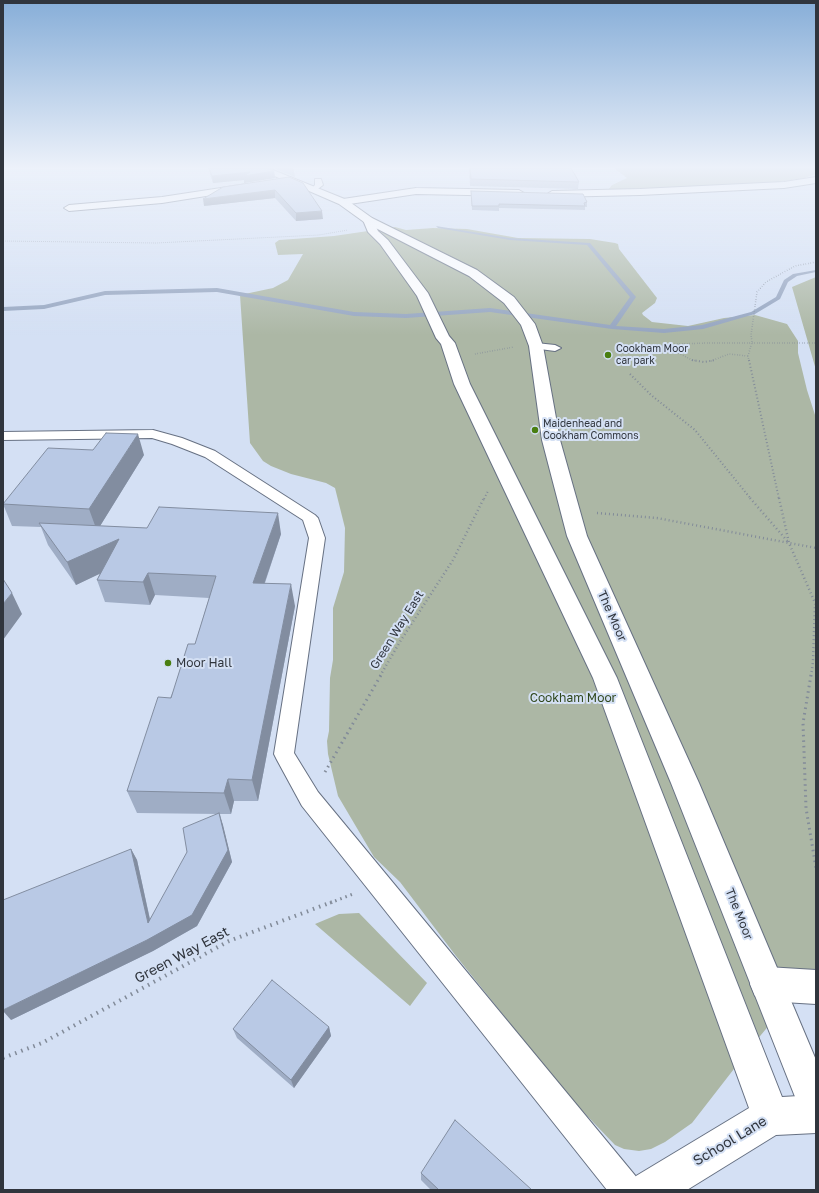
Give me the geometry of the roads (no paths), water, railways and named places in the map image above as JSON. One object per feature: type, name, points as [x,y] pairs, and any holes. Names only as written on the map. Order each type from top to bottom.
[{"type":"street","points":[[370,224],[373,232],[384,242],[423,296],[448,343],[462,384],[508,482],[605,678],[770,1116]]},
{"type":"street","name":"The Moor","points":[[375,224],[474,273],[509,300],[540,339],[551,440],[577,536],[685,783],[816,1104]]},
{"type":"street","points":[[768,984],[816,987]]},
{"type":"street","name":"School Lane","points":[[650,1190],[770,1116],[816,1114]]},
{"type":"lane","points":[[3,436],[153,434],[177,440],[210,454],[310,518],[317,538],[284,754],[310,799],[627,1190]]},
{"type":"waterway","points":[[438,227],[510,239],[588,244],[633,297],[612,327]]},
{"type":"waterway","points":[[612,327],[664,331],[703,327],[753,313],[778,298],[786,281],[795,275],[816,271]]},
{"type":"waterway","points":[[3,309],[44,307],[105,293],[217,290],[354,314],[406,316],[490,310],[612,327]]},
{"type":"place","name":"Cookham Moor car park","points":[[608,355]]},
{"type":"place","name":"Maidenhead and Cookham Commons","points":[[535,430]]},
{"type":"place","name":"Moor Hall","points":[[168,663]]},
{"type":"park label","name":"Cookham Moor","points":[[573,698]]}]
